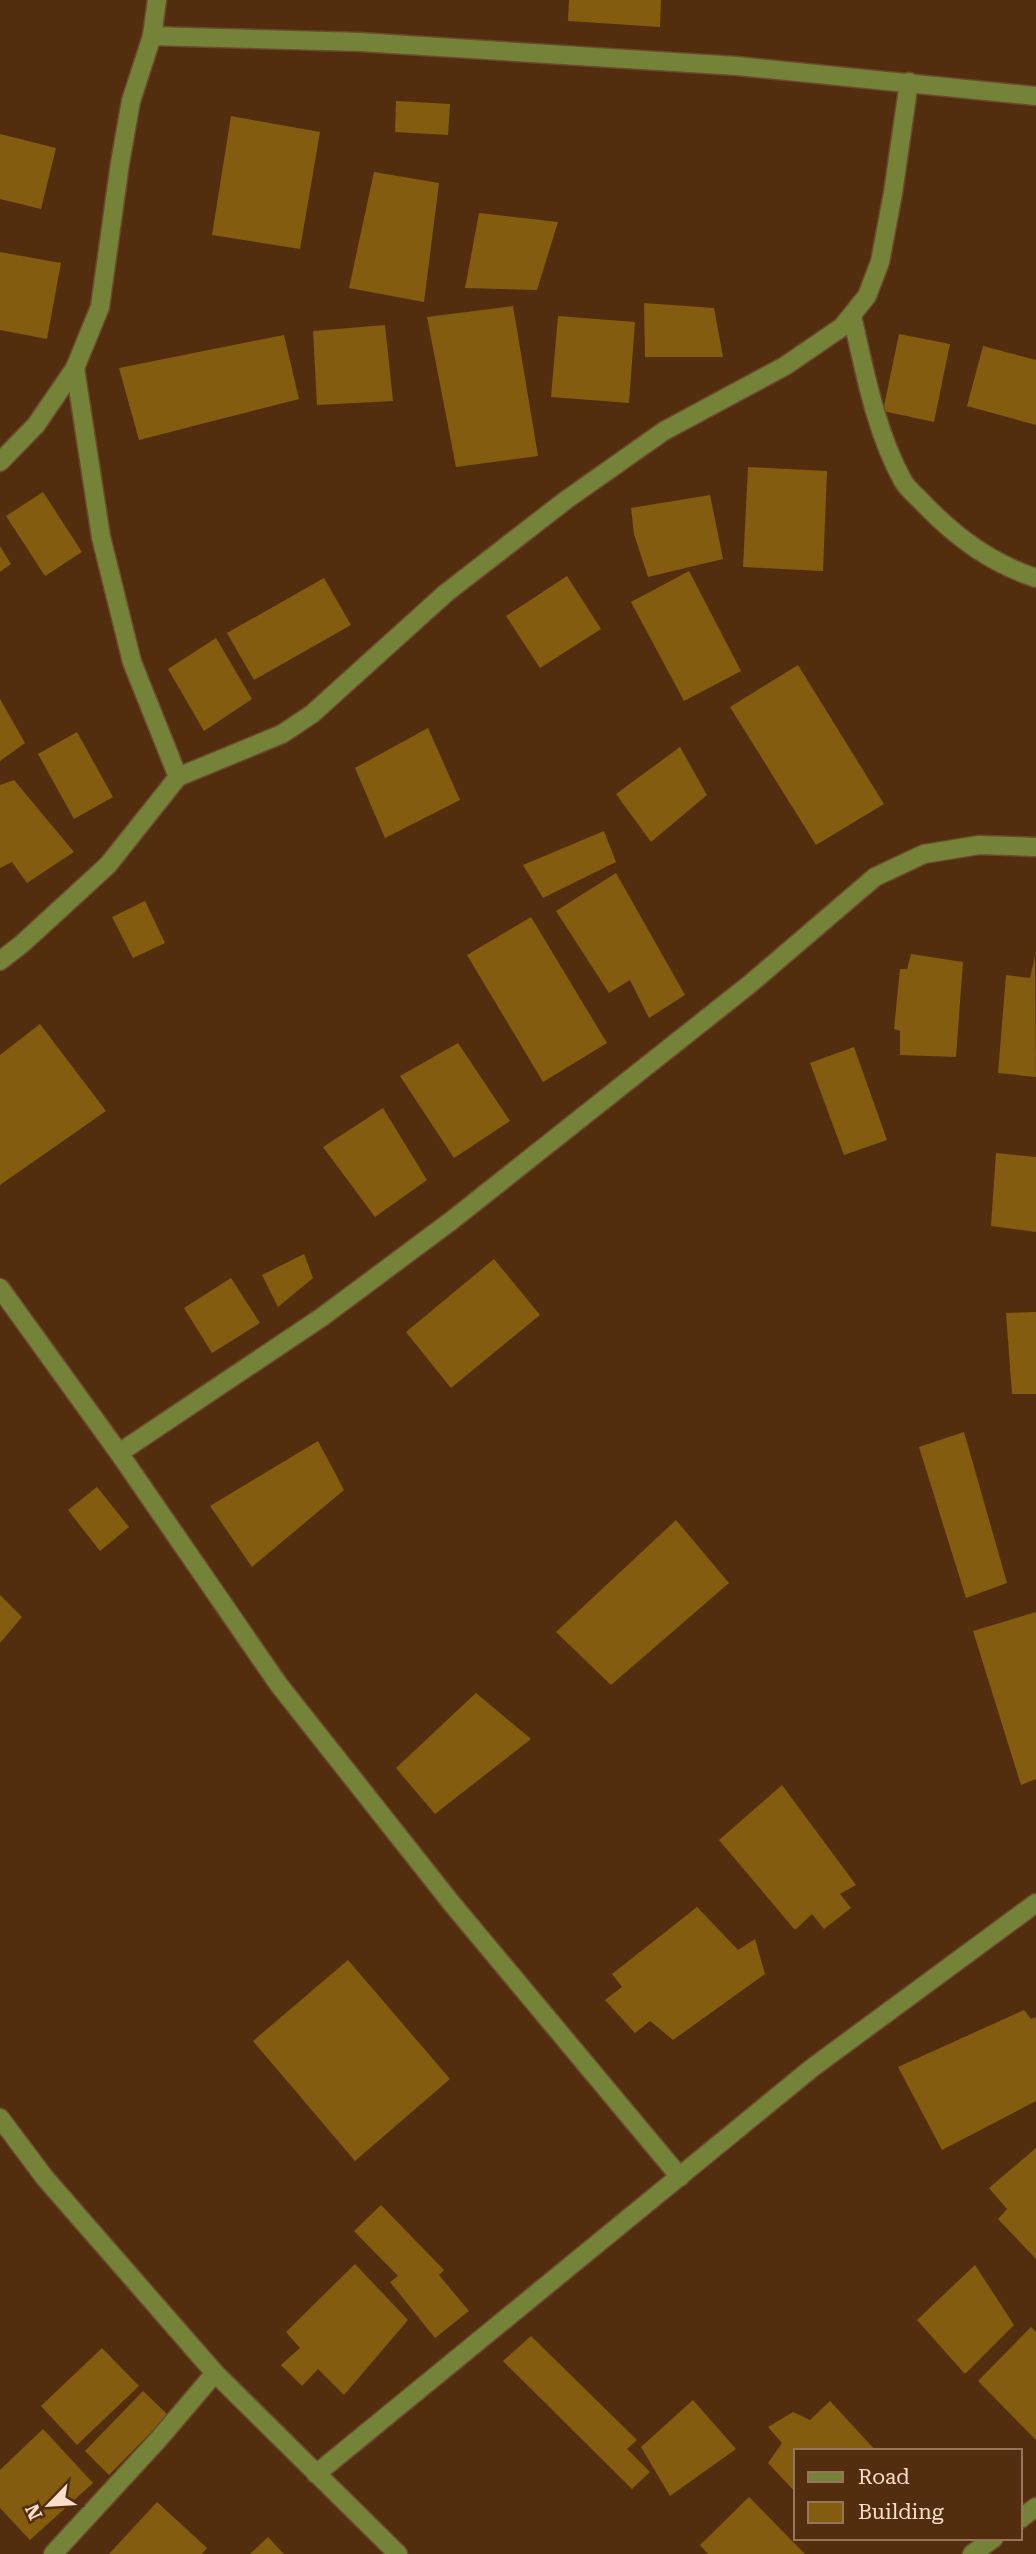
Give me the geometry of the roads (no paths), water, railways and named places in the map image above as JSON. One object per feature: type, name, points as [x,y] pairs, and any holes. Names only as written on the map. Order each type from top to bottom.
[{"type":"street","points":[[0,462],[36,425],[75,368],[100,307],[131,101],[152,36],[157,0]]},
{"type":"street","points":[[152,36],[360,43],[667,61],[1036,96]]},
{"type":"street","points":[[0,961],[108,865],[178,777],[282,734],[312,714],[446,593],[566,500],[664,431],[785,366],[842,327],[867,296],[880,262],[909,82]]},
{"type":"street","points":[[852,316],[874,412],[905,484],[951,532],[1007,569],[1036,578]]},
{"type":"street","points":[[75,368],[101,537],[129,649],[178,777]]},
{"type":"street","points":[[119,1453],[322,1317],[451,1221],[750,984],[875,877],[924,854],[979,845],[1036,847]]},
{"type":"street","points":[[0,1288],[119,1453],[279,1685],[453,1905],[680,2177]]},
{"type":"street","points":[[316,2474],[812,2068],[1036,1903]]},
{"type":"street","points":[[0,2119],[45,2178],[215,2373],[398,2554]]},
{"type":"street","points":[[53,2554],[159,2440],[215,2373]]},
{"type":"street","points":[[972,2554],[991,2540]]}]
